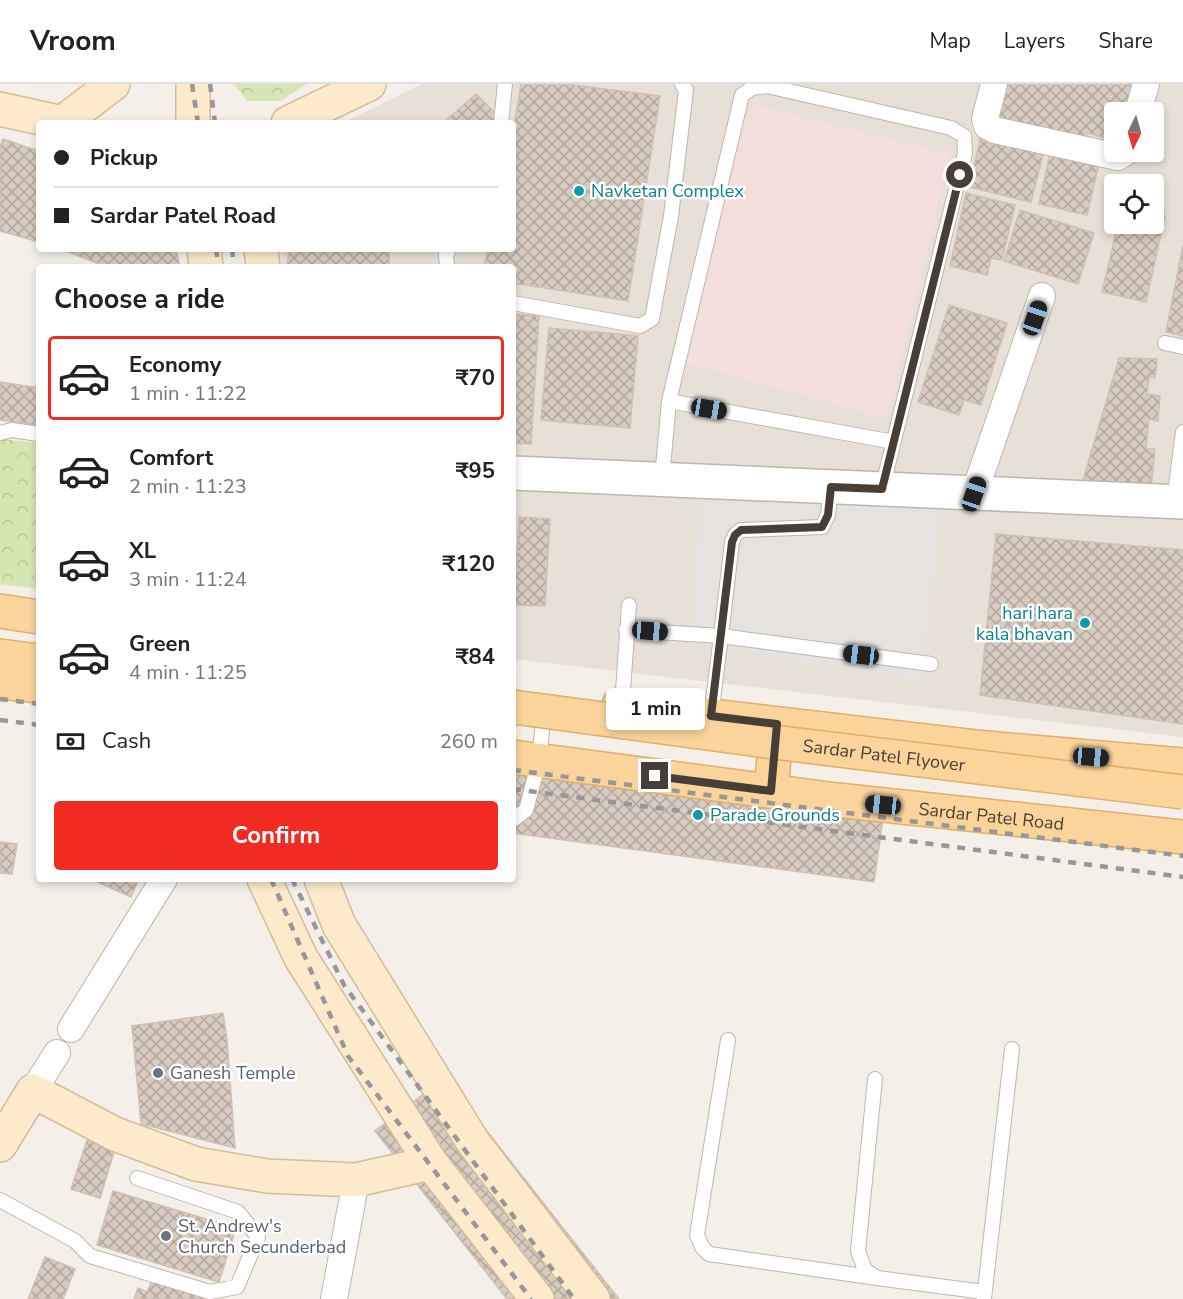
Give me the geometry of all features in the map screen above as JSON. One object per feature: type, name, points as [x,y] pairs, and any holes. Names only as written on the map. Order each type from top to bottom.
[{"type":"main road","points":[[66,120],[112,84]]},
{"type":"main road","points":[[193,84],[193,120]]},
{"type":"main road","points":[[294,120],[369,84]]},
{"type":"main road","points":[[0,109],[49,120]]},
{"type":"main road","points":[[0,611],[36,617]]},
{"type":"main road","points":[[0,636],[36,641]]},
{"type":"main road","points":[[0,656],[36,662]]},
{"type":"main road","points":[[0,682],[36,686]]},
{"type":"main road","points":[[516,691],[622,706],[975,747],[1176,763]]},
{"type":"main road","name":"Sardar Patel Flyover","points":[[516,707],[1183,792]]},
{"type":"main road","points":[[771,791],[777,724]]},
{"type":"main road","name":"Sardar Patel Flyover","points":[[516,727],[786,764],[1183,812]]},
{"type":"main road","name":"Sardar Patel Road","points":[[526,759],[771,791],[1183,837]]},
{"type":"main road","points":[[265,882],[301,958],[431,1163],[537,1299]]},
{"type":"main road","points":[[325,882],[339,925],[473,1142],[593,1299]]},
{"type":"main road","points":[[4,1131],[33,1091],[115,1134],[196,1164],[267,1176],[356,1180],[431,1163]]},
{"type":"street","points":[[994,84],[985,119],[987,126],[994,130],[1104,154]]},
{"type":"street","points":[[1141,102],[1146,84]]},
{"type":"street","points":[[974,494],[1042,296]]},
{"type":"street","points":[[516,473],[1178,502]]},
{"type":"street","points":[[71,1029],[162,882]]},
{"type":"street","points":[[33,1091],[57,1053]]},
{"type":"street","points":[[334,1299],[356,1180]]},
{"type":"lane","points":[[501,120],[505,84]]},
{"type":"lane","points":[[516,304],[640,326],[652,320],[672,204],[686,90],[682,84]]},
{"type":"lane","points":[[662,478],[669,401],[742,95],[752,88],[766,86],[951,128],[964,136],[965,153],[882,489]]},
{"type":"lane","points":[[1165,344],[1183,347]]},
{"type":"lane","points":[[669,401],[894,442]]},
{"type":"lane","points":[[0,433],[12,430],[36,434]]},
{"type":"lane","points":[[1178,502],[1183,432]]},
{"type":"lane","points":[[711,716],[732,542],[735,535],[741,530],[822,527],[828,515],[831,487]]},
{"type":"lane","points":[[622,706],[629,605]]},
{"type":"lane","points":[[626,630],[721,636],[931,664]]},
{"type":"lane","points":[[516,818],[526,810],[526,759],[545,696]]},
{"type":"lane","points":[[728,1040],[697,1235],[702,1247],[709,1254],[984,1296],[1012,1049]]},
{"type":"lane","points":[[875,1079],[858,1251],[865,1270],[877,1278]]},
{"type":"lane","points":[[0,1200],[75,1240],[90,1256],[210,1292],[237,1287],[258,1237],[238,1212],[137,1178]]},
{"type":"shaded area","points":[[422,84],[1183,84],[1183,737],[516,659],[516,264],[282,264],[280,252],[516,252],[516,120],[349,120]]},
{"type":"shaded area","points":[[751,104],[950,154],[887,419],[676,360]]},
{"type":"shaded area","points":[[701,487],[942,507],[920,680],[693,645]]},
{"type":"green space","points":[[234,84],[307,84],[280,101],[247,101]]},
{"type":"green space","points":[[0,439],[36,443],[36,589],[0,584]]},
{"type":"building","name":"Navketan Complex","points":[[521,84],[565,84],[660,96],[628,301],[516,283],[516,264],[485,264],[487,252],[516,252],[515,120]]},
{"type":"building","points":[[998,84],[1141,84],[1136,102],[1104,102],[1104,137],[1087,133],[1084,147],[988,124]]},
{"type":"building","points":[[476,94],[495,113],[495,120],[446,120]]},
{"type":"building","points":[[981,136],[1044,151],[1031,202],[969,187]]},
{"type":"building","points":[[3,139],[36,150],[36,241],[0,231],[0,147]]},
{"type":"building","points":[[1050,153],[1099,164],[1087,215],[1039,204]]},
{"type":"building","points":[[966,193],[1015,205],[1002,260],[991,258],[987,275],[950,266]]},
{"type":"building","points":[[1020,210],[1094,233],[1078,284],[1004,261]]},
{"type":"building","points":[[1116,234],[1161,234],[1146,302],[1102,292]]},
{"type":"building","points":[[1183,245],[1183,336],[1166,332]]},
{"type":"building","points":[[69,252],[177,252],[179,264],[98,264]]},
{"type":"building","points":[[289,252],[389,252],[389,264],[287,264]]},
{"type":"building","points":[[949,305],[1007,323],[981,405],[964,400],[959,415],[918,402]]},
{"type":"building","points":[[516,314],[539,316],[531,444],[516,443]]},
{"type":"building","points":[[549,328],[638,336],[630,428],[541,420]]},
{"type":"building","points":[[1119,358],[1157,359],[1155,378],[1149,377],[1147,394],[1160,396],[1158,421],[1149,419],[1146,449],[1155,449],[1151,487],[1083,480]]},
{"type":"building","points":[[0,382],[36,388],[36,425],[0,420]]},
{"type":"building","points":[[519,517],[550,519],[545,606],[516,605]]},
{"type":"building","name":"hari hara kala bhavan","points":[[996,534],[1183,550],[1183,724],[980,695]]},
{"type":"building","name":"Parade Grounds","points":[[516,746],[886,797],[874,882],[516,833]]},
{"type":"building","points":[[0,842],[17,844],[12,874],[0,873]]},
{"type":"building","points":[[98,882],[138,882],[131,897]]},
{"type":"building","points":[[223,1013],[235,1148],[141,1124],[132,1026]]},
{"type":"building","points":[[445,1078],[619,1299],[507,1299],[375,1131]]},
{"type":"building","points":[[87,1140],[115,1149],[100,1198],[71,1189]]},
{"type":"building","name":"St. Andrew's Church Secunderbad","points":[[113,1191],[236,1228],[219,1282],[97,1245]]},
{"type":"building","points":[[45,1257],[75,1269],[63,1299],[28,1299]]},
{"type":"building","points":[[153,1278],[205,1299],[134,1299],[138,1288],[147,1292]]},
{"type":"railway","points":[[192,84],[198,120]]},
{"type":"railway","points":[[210,84],[215,120]]},
{"type":"railway","points":[[216,252],[218,264]]},
{"type":"railway","points":[[232,252],[234,264]]},
{"type":"railway","points":[[0,699],[36,704]]},
{"type":"railway","points":[[0,720],[36,725]]},
{"type":"railway","points":[[516,770],[1183,856]]},
{"type":"railway","points":[[516,789],[1183,877]]},
{"type":"railway","points":[[272,882],[348,1056],[531,1299]]},
{"type":"railway","points":[[293,882],[344,985],[574,1299]]},
{"type":"place","name":"Navketan Complex","points":[[579,191]]},
{"type":"place","name":"hari hara kala bhavan","points":[[1085,623]]},
{"type":"place","name":"Parade Grounds","points":[[698,815]]},
{"type":"place","name":"Ganesh Temple","points":[[158,1073]]},
{"type":"place","name":"St. Andrew's Church Secunderbad","points":[[166,1236]]},
{"type":"route","points":[[655,776],[771,791],[777,724],[711,716],[732,542],[741,530],[822,527],[828,515],[831,487],[882,489],[960,175]]}]
